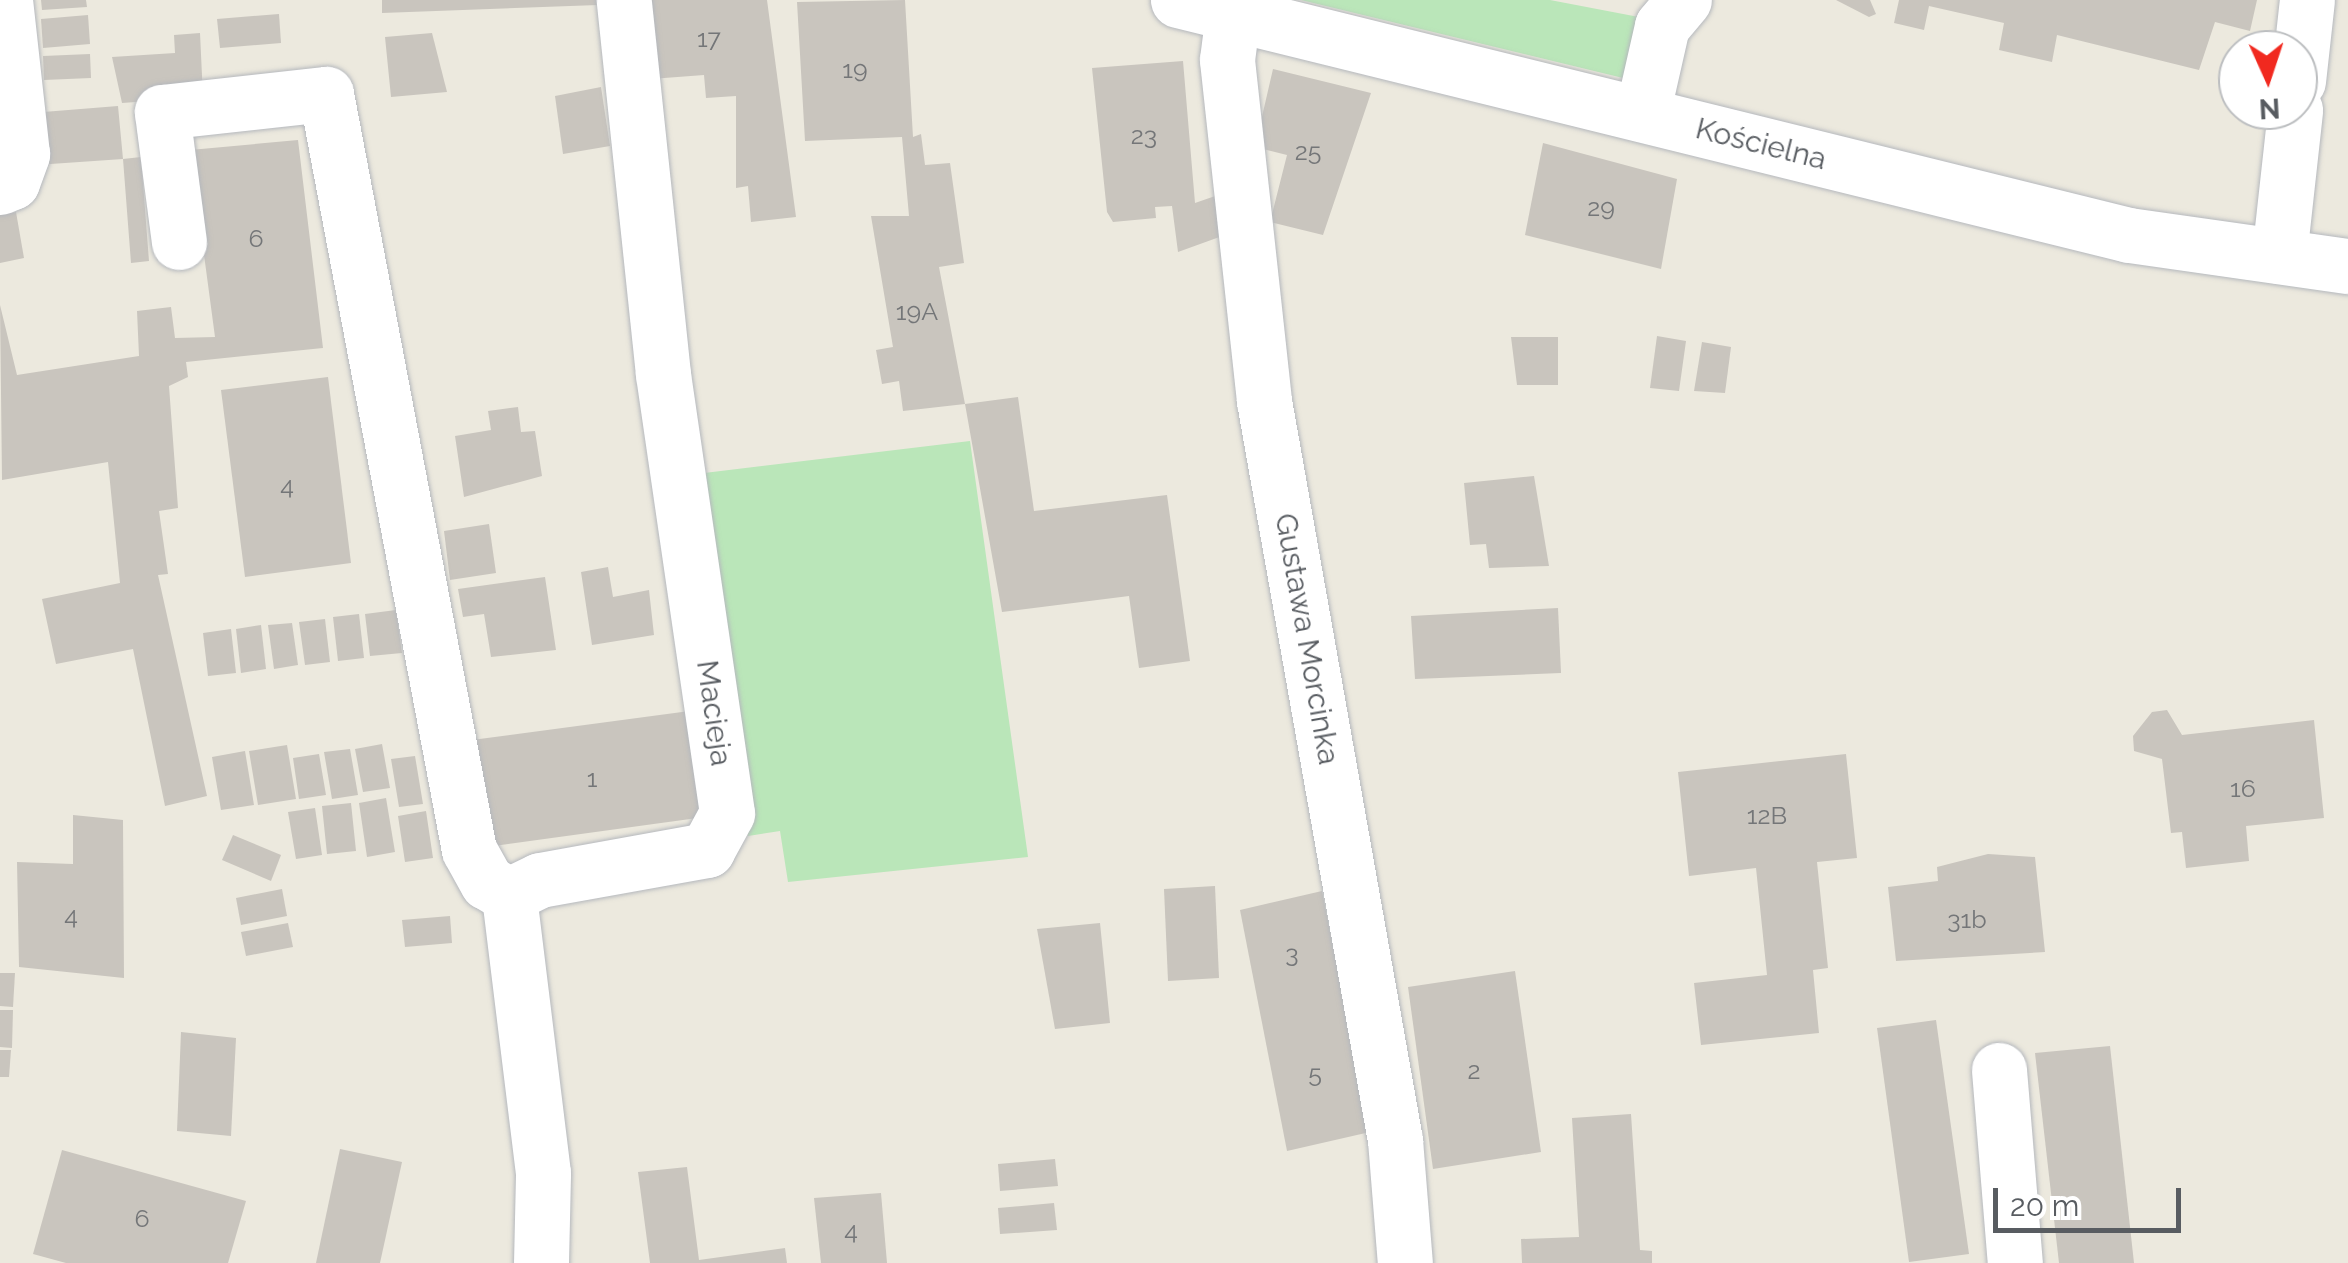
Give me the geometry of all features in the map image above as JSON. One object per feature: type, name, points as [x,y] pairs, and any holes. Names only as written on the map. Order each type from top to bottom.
[{"type":"street","points":[[0,187],[12,182],[22,154],[6,67],[6,0]]},
{"type":"street","name":"Macieja","points":[[508,895],[540,880],[706,850],[728,813],[664,374],[624,0]]},
{"type":"street","name":"Kościelna","points":[[1178,0],[2129,235],[2348,266]]},
{"type":"street","points":[[1642,114],[1662,26],[1684,0]]},
{"type":"street","points":[[2304,30],[2307,0]]},
{"type":"street","name":"Gustawa Morcinka","points":[[1233,13],[1227,60],[1264,401],[1395,1140],[1405,1263]]},
{"type":"street","points":[[179,242],[162,112],[326,94],[468,850],[487,882],[508,895],[543,1173],[541,1263]]},
{"type":"street","points":[[2279,256],[2293,130]]},
{"type":"street","points":[[1998,1070],[2014,1263]]},
{"type":"green space","points":[[1301,0],[1550,0],[1644,18],[1623,78]]},
{"type":"green space","points":[[970,441],[1028,857],[788,882],[780,831],[748,836],[696,474]]},
{"type":"building","points":[[41,0],[86,0],[87,7],[42,10]]},
{"type":"building","points":[[382,0],[597,0],[598,5],[382,13]]},
{"type":"building","points":[[643,0],[767,0],[796,217],[751,222],[748,186],[736,188],[736,96],[706,98],[704,75],[651,79]]},
{"type":"building","points":[[905,0],[913,137],[921,134],[925,165],[950,163],[964,263],[939,267],[965,404],[903,411],[899,381],[882,384],[876,350],[893,347],[871,216],[909,216],[902,137],[805,141],[797,2]]},
{"type":"building","points":[[1836,0],[1870,0],[1876,14],[1869,17]]},
{"type":"building","points":[[1899,0],[2257,0],[2250,30],[2215,22],[2199,70],[2057,35],[2052,62],[1999,50],[2004,23],[1929,6],[1924,30],[1894,23]]},
{"type":"building","points":[[279,14],[281,43],[220,48],[217,19]]},
{"type":"building","points":[[88,15],[90,44],[43,48],[41,19]]},
{"type":"building","points":[[200,33],[203,97],[122,103],[112,57],[175,53],[174,35]]},
{"type":"building","points":[[432,33],[447,92],[391,97],[385,37]]},
{"type":"building","points":[[90,54],[91,78],[44,80],[43,56]]},
{"type":"building","points":[[1183,61],[1195,203],[1221,194],[1225,235],[1178,252],[1172,206],[1155,207],[1156,218],[1113,222],[1107,212],[1092,68]]},
{"type":"building","points":[[1273,69],[1371,93],[1323,235],[1270,222],[1287,155],[1255,147]]},
{"type":"building","points":[[601,87],[610,146],[563,154],[555,96]]},
{"type":"building","points":[[118,106],[123,159],[36,165],[31,113]]},
{"type":"building","points":[[298,140],[323,348],[186,362],[188,377],[169,386],[178,508],[159,511],[168,574],[158,575],[207,796],[165,806],[133,649],[56,664],[42,599],[120,583],[108,462],[2,480],[0,305],[17,375],[139,356],[137,311],[171,307],[175,338],[215,337],[190,150]]},
{"type":"building","points":[[1543,143],[1677,179],[1661,269],[1525,235]]},
{"type":"building","points":[[141,157],[149,261],[131,263],[123,159]]},
{"type":"building","points":[[16,212],[24,258],[0,263],[0,215]]},
{"type":"building","points":[[1657,336],[1686,341],[1679,391],[1650,388]]},
{"type":"building","points":[[1511,337],[1558,337],[1558,385],[1517,385]]},
{"type":"building","points":[[1702,342],[1731,347],[1725,393],[1694,391]]},
{"type":"building","points":[[328,377],[351,563],[245,577],[221,390]]},
{"type":"building","points":[[1018,397],[1034,511],[1167,495],[1190,661],[1139,668],[1129,596],[1002,612],[965,404]]},
{"type":"building","points":[[518,407],[521,432],[535,431],[542,476],[464,497],[455,436],[491,430],[488,411]]},
{"type":"building","points":[[1534,476],[1549,566],[1489,568],[1486,544],[1470,545],[1464,483]]},
{"type":"building","points":[[489,524],[496,573],[450,580],[444,531]]},
{"type":"building","points":[[608,567],[613,597],[649,590],[654,635],[592,645],[581,572]]},
{"type":"building","points":[[545,577],[556,650],[491,657],[484,614],[463,617],[458,589]]},
{"type":"building","points":[[1558,608],[1561,673],[1415,679],[1411,616]]},
{"type":"building","points":[[396,610],[402,653],[370,656],[365,614]]},
{"type":"building","points":[[359,614],[364,658],[338,661],[333,617]]},
{"type":"building","points":[[325,619],[330,662],[305,665],[299,622]]},
{"type":"building","points":[[292,623],[298,665],[274,669],[268,625]]},
{"type":"building","points":[[261,625],[266,669],[241,673],[236,629]]},
{"type":"building","points":[[231,629],[236,673],[208,676],[203,633]]},
{"type":"building","points":[[697,710],[712,816],[487,847],[472,740]]},
{"type":"building","points":[[2167,710],[2182,735],[2314,720],[2324,818],[2246,826],[2249,861],[2186,868],[2182,832],[2171,833],[2162,759],[2134,751],[2133,736],[2152,712]]},
{"type":"building","points":[[382,744],[390,788],[363,792],[355,749]]},
{"type":"building","points":[[287,745],[296,799],[258,805],[249,751]]},
{"type":"building","points":[[350,749],[358,795],[332,799],[324,752]]},
{"type":"building","points":[[245,751],[254,805],[221,810],[212,757]]},
{"type":"building","points":[[319,754],[326,795],[299,799],[293,758]]},
{"type":"building","points":[[1846,754],[1857,858],[1817,862],[1828,968],[1813,970],[1819,1033],[1701,1045],[1694,983],[1767,975],[1756,868],[1689,876],[1678,772]]},
{"type":"building","points":[[415,756],[423,804],[399,807],[391,759]]},
{"type":"building","points":[[386,798],[395,852],[367,857],[359,803]]},
{"type":"building","points":[[351,803],[356,851],[327,854],[322,806]]},
{"type":"building","points":[[315,808],[322,855],[296,859],[288,812]]},
{"type":"building","points":[[426,811],[433,858],[405,862],[398,816]]},
{"type":"building","points":[[73,815],[123,820],[124,978],[19,967],[17,862],[73,864]]},
{"type":"building","points":[[233,835],[281,855],[271,881],[222,860]]},
{"type":"building","points":[[1988,854],[2035,857],[2045,952],[1896,961],[1888,887],[1938,881],[1937,867]]},
{"type":"building","points":[[1215,886],[1219,978],[1168,981],[1164,889]]},
{"type":"building","points":[[282,889],[287,916],[241,925],[236,898]]},
{"type":"building","points":[[1322,891],[1370,1132],[1287,1151],[1240,910]]},
{"type":"building","points":[[450,916],[452,943],[405,947],[402,920]]},
{"type":"building","points":[[288,923],[293,947],[246,956],[241,932]]},
{"type":"building","points":[[1100,923],[1110,1023],[1055,1029],[1037,929]]},
{"type":"building","points":[[1515,971],[1541,1152],[1433,1169],[1408,987]]},
{"type":"building","points":[[0,973],[15,973],[13,1007],[0,1006]]},
{"type":"building","points":[[0,1010],[13,1010],[12,1048],[0,1047]]},
{"type":"building","points":[[1936,1020],[1969,1254],[1909,1262],[1877,1028]]},
{"type":"building","points":[[181,1032],[236,1038],[231,1136],[177,1131]]},
{"type":"building","points":[[2110,1046],[2134,1263],[2059,1263],[2035,1053]]},
{"type":"building","points":[[0,1050],[11,1050],[9,1077],[0,1077]]},
{"type":"building","points":[[1631,1114],[1640,1250],[1652,1251],[1652,1263],[1522,1263],[1521,1239],[1579,1237],[1572,1118]]},
{"type":"building","points":[[340,1149],[402,1162],[380,1263],[316,1263]]},
{"type":"building","points":[[62,1150],[246,1201],[228,1263],[66,1263],[33,1254]]},
{"type":"building","points":[[1055,1159],[1058,1186],[1000,1191],[998,1164]]},
{"type":"building","points":[[687,1167],[699,1260],[785,1248],[787,1263],[650,1263],[638,1172]]},
{"type":"building","points":[[881,1193],[887,1263],[821,1263],[814,1198]]},
{"type":"building","points":[[1054,1203],[1057,1230],[1000,1234],[998,1208]]}]
